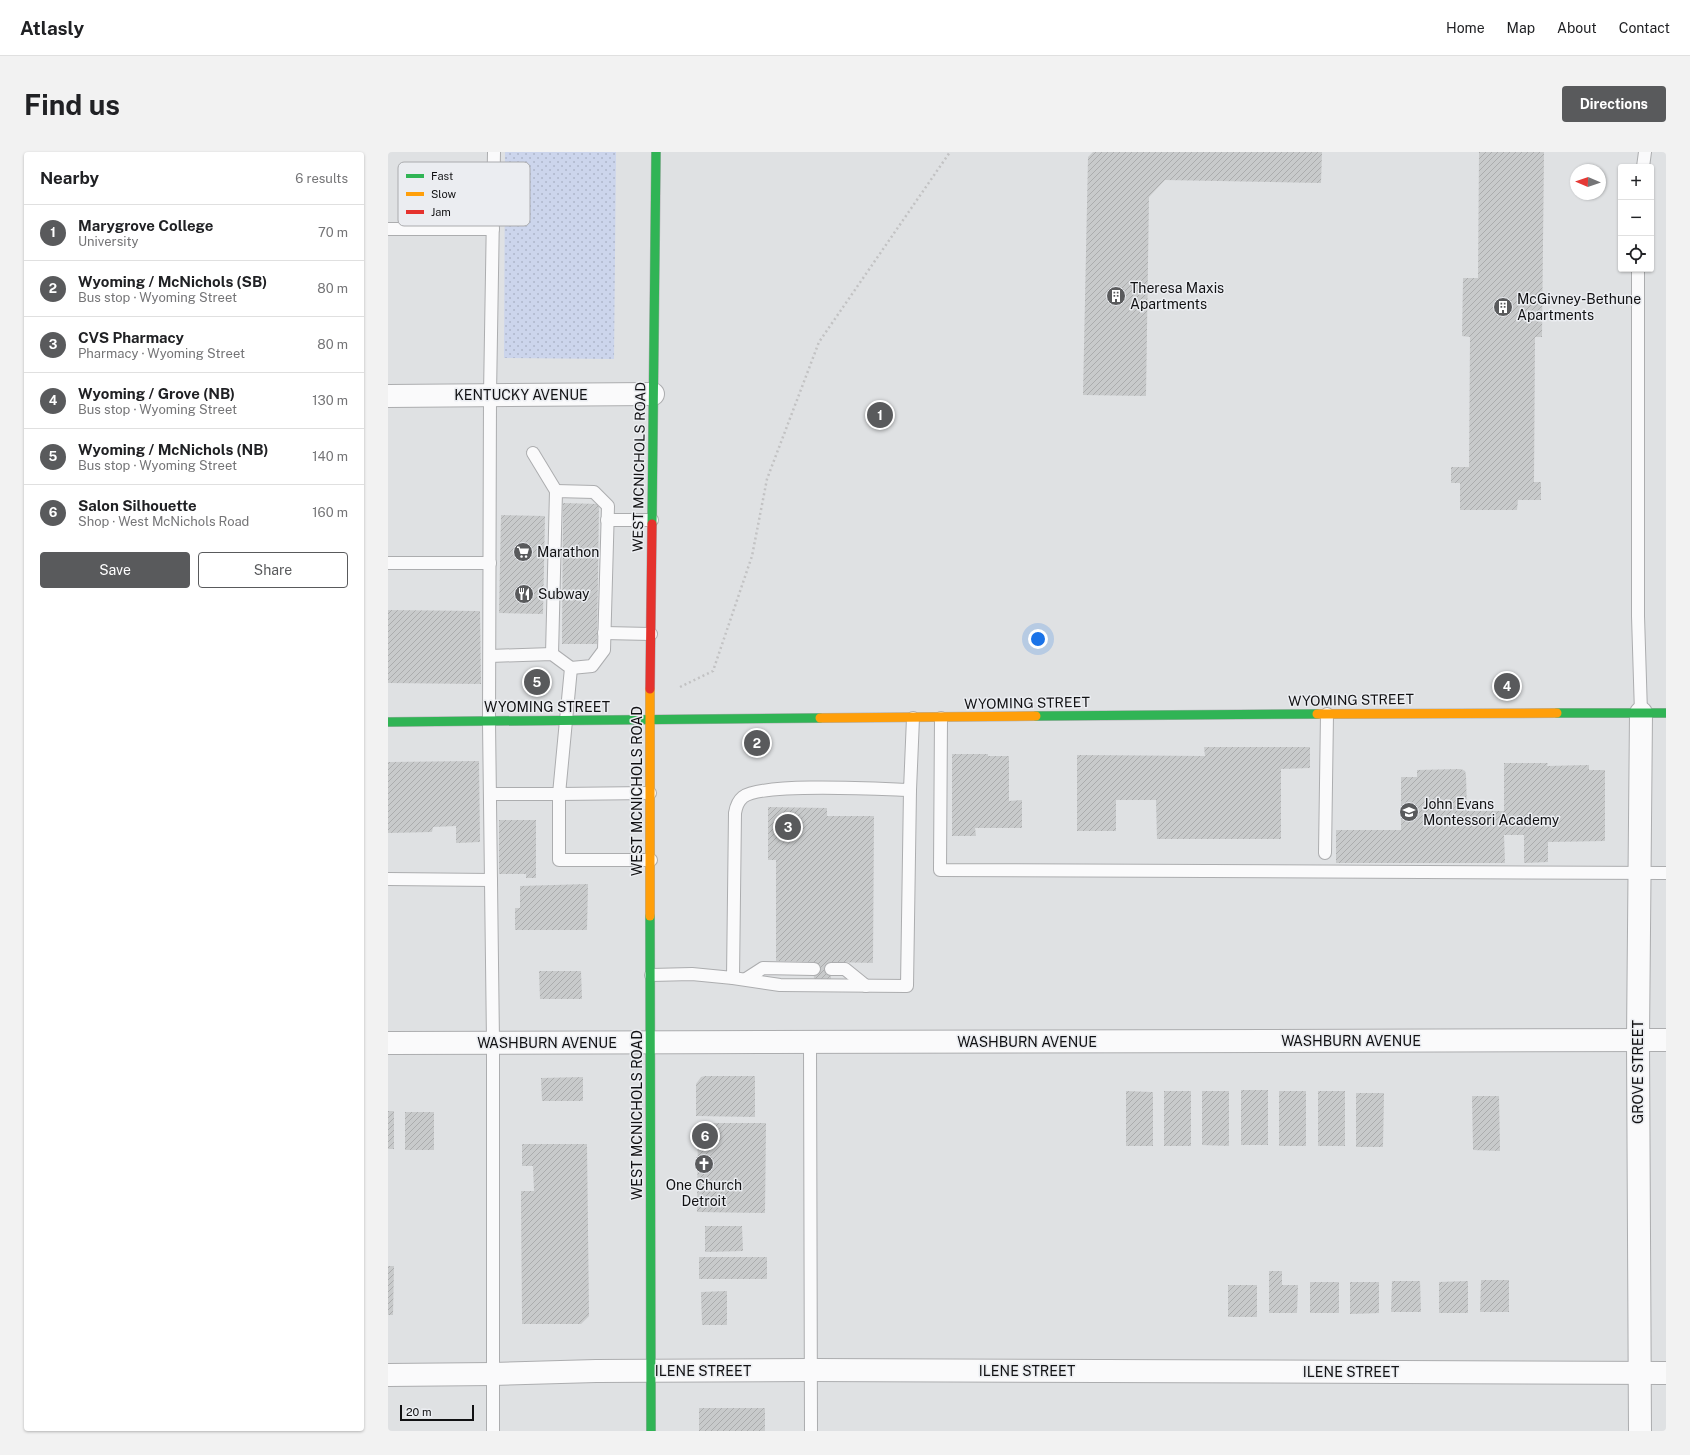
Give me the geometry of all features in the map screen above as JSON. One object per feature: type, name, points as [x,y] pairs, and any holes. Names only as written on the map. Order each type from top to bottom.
[{"type":"main road","name":"WEST MCNICHOLS ROAD","points":[[651,1431],[650,720],[656,152]]},
{"type":"main road","name":"WYOMING STREET","points":[[388,722],[1327,714],[1666,713]]},
{"type":"street","name":"KENTUCKY AVENUE","points":[[388,396],[653,394]]},
{"type":"street","name":"GROVE STREET","points":[[1640,1431],[1638,1040],[1641,713]]},
{"type":"street","name":"WASHBURN AVENUE","points":[[388,1043],[1666,1040]]},
{"type":"street","name":"ILENE STREET","points":[[388,1375],[596,1371],[811,1370],[1666,1372]]},
{"type":"lane","points":[[494,152],[494,162]]},
{"type":"lane","points":[[1643,164],[1645,152]]},
{"type":"lane","points":[[492,226],[489,722],[493,1042],[493,1431]]},
{"type":"lane","points":[[388,229],[492,229]]},
{"type":"lane","points":[[1638,272],[1638,616],[1641,713]]},
{"type":"lane","points":[[534,453],[556,491],[558,596],[557,628],[552,654]]},
{"type":"lane","points":[[490,656],[552,654],[571,668],[592,666],[604,650],[602,629],[602,544],[608,506],[594,492],[556,491]]},
{"type":"lane","points":[[607,520],[652,520]]},
{"type":"lane","points":[[388,563],[490,563]]},
{"type":"lane","points":[[602,629],[651,634]]},
{"type":"lane","points":[[571,668],[559,794],[559,860],[650,860]]},
{"type":"lane","points":[[1325,853],[1327,714]]},
{"type":"lane","points":[[651,975],[692,974],[746,979],[780,986],[907,986],[910,790],[913,718]]},
{"type":"lane","points":[[941,718],[940,870],[1666,873]]},
{"type":"lane","points":[[733,978],[735,813],[737,804],[743,797],[758,792],[792,788],[910,790]]},
{"type":"lane","points":[[490,794],[650,793]]},
{"type":"lane","points":[[388,879],[491,880]]},
{"type":"lane","points":[[746,979],[763,968],[814,969]]},
{"type":"lane","points":[[831,969],[845,969],[866,986]]},
{"type":"lane","points":[[810,1043],[811,1431]]},
{"type":"path","points":[[680,687],[713,671],[752,556],[767,479],[819,342],[950,152]]},
{"type":"shaded area","points":[[505,152],[616,152],[614,359],[504,358],[505,226],[530,226],[530,162],[505,162]]},
{"type":"building","name":"Theresa Maxis Apartments","points":[[1093,152],[1322,152],[1321,183],[1165,180],[1149,197],[1146,396],[1083,395],[1088,157]]},
{"type":"building","name":"McGivney-Bethune Apartments","points":[[1479,152],[1544,152],[1542,337],[1535,337],[1534,482],[1541,482],[1541,500],[1518,500],[1517,510],[1460,510],[1460,483],[1451,483],[1451,467],[1469,467],[1470,337],[1462,336],[1463,278],[1478,278]]},
{"type":"building","points":[[563,503],[599,504],[597,644],[562,644]]},
{"type":"building","points":[[501,515],[545,516],[543,614],[499,613]]},
{"type":"building","points":[[388,610],[480,611],[481,684],[388,683]]},
{"type":"building","points":[[1204,747],[1310,747],[1310,768],[1281,769],[1281,839],[1157,839],[1156,800],[1116,800],[1116,831],[1077,831],[1077,755],[1205,756]]},
{"type":"building","points":[[952,754],[988,754],[988,756],[1009,756],[1009,801],[1022,800],[1022,828],[975,828],[976,836],[952,836]]},
{"type":"building","points":[[479,761],[480,842],[456,843],[456,826],[433,827],[432,832],[388,833],[388,762]]},
{"type":"building","points":[[1504,763],[1548,763],[1547,766],[1589,765],[1589,770],[1605,770],[1605,841],[1548,842],[1548,862],[1524,863],[1524,835],[1504,835],[1505,863],[1336,863],[1336,830],[1401,830],[1401,777],[1417,777],[1417,770],[1461,769],[1465,771],[1466,775],[1467,811],[1504,811]]},
{"type":"building","points":[[768,807],[827,808],[827,816],[874,816],[873,963],[831,962],[831,979],[814,979],[813,962],[776,961],[776,860],[768,860]]},
{"type":"building","points":[[499,820],[536,820],[536,878],[526,878],[526,874],[499,874]]},
{"type":"building","points":[[588,884],[587,930],[515,930],[515,908],[520,908],[520,886]]},
{"type":"building","points":[[539,971],[581,971],[582,999],[540,999]]},
{"type":"building","points":[[755,1076],[755,1117],[696,1116],[696,1084],[701,1077]]},
{"type":"building","points":[[583,1077],[583,1101],[542,1101],[541,1078]]},
{"type":"building","points":[[1241,1090],[1268,1090],[1268,1145],[1241,1145]]},
{"type":"building","points":[[1126,1091],[1153,1092],[1153,1146],[1126,1146]]},
{"type":"building","points":[[1164,1091],[1191,1091],[1191,1146],[1164,1146]]},
{"type":"building","points":[[1202,1091],[1229,1091],[1229,1146],[1202,1145]]},
{"type":"building","points":[[1279,1091],[1306,1091],[1306,1146],[1279,1146]]},
{"type":"building","points":[[1318,1091],[1345,1091],[1345,1146],[1318,1146]]},
{"type":"building","points":[[1356,1093],[1384,1093],[1383,1147],[1356,1147]]},
{"type":"building","points":[[1472,1096],[1499,1096],[1500,1151],[1473,1150]]},
{"type":"building","points":[[388,1111],[394,1111],[394,1149],[388,1149]]},
{"type":"building","points":[[405,1112],[434,1112],[434,1150],[405,1150]]},
{"type":"building","points":[[698,1123],[766,1123],[765,1213],[697,1212]]},
{"type":"building","points":[[522,1144],[587,1144],[589,1316],[581,1324],[522,1324],[521,1191],[534,1191],[533,1166],[522,1166]]},
{"type":"building","points":[[705,1226],[742,1226],[743,1251],[705,1252]]},
{"type":"building","points":[[699,1257],[767,1257],[767,1279],[699,1279]]},
{"type":"building","points":[[388,1266],[394,1266],[393,1315],[388,1315]]},
{"type":"building","points":[[1269,1271],[1282,1271],[1282,1285],[1298,1285],[1297,1313],[1269,1313]]},
{"type":"building","points":[[1481,1280],[1509,1280],[1509,1312],[1480,1312]]},
{"type":"building","points":[[1392,1281],[1420,1281],[1421,1312],[1391,1312]]},
{"type":"building","points":[[1468,1281],[1468,1313],[1439,1313],[1439,1282]]},
{"type":"building","points":[[1310,1282],[1339,1282],[1339,1313],[1310,1313]]},
{"type":"building","points":[[1350,1282],[1379,1282],[1379,1313],[1350,1314]]},
{"type":"building","points":[[1228,1285],[1257,1285],[1257,1317],[1228,1317]]},
{"type":"building","points":[[727,1291],[727,1325],[702,1325],[701,1292]]},
{"type":"building","points":[[699,1408],[765,1408],[765,1431],[699,1431]]},
{"type":"traffic: fast","points":[[652,524],[656,152]]},
{"type":"traffic: fast","points":[[1557,713],[1666,713]]},
{"type":"traffic: fast","points":[[1036,716],[1317,714]]},
{"type":"traffic: fast","points":[[388,722],[820,718]]},
{"type":"traffic: fast","points":[[650,916],[651,1431]]},
{"type":"traffic: slow","points":[[650,689],[650,916]]},
{"type":"traffic: slow","points":[[1317,714],[1557,713]]},
{"type":"traffic: slow","points":[[820,718],[1036,716]]},
{"type":"traffic: jam","points":[[650,689],[652,524]]},
{"type":"place","name":"Theresa Maxis Apartments","points":[[1116,296]]},
{"type":"place","name":"McGivney-Bethune Apartments","points":[[1503,307]]},
{"type":"place","name":"Marygrove College","points":[[880,415]]},
{"type":"place","name":"Marathon","points":[[523,552]]},
{"type":"place","name":"Subway","points":[[524,594]]},
{"type":"place","name":"Wyoming / McNichols (NB)","points":[[537,682]]},
{"type":"place","name":"Wyoming / Grove (NB)","points":[[1507,686]]},
{"type":"place","name":"Wyoming / McNichols (SB)","points":[[757,743]]},
{"type":"place","name":"John Evans Montessori Academy","points":[[1409,812]]},
{"type":"place","name":"CVS Pharmacy","points":[[788,827]]},
{"type":"place","name":"Salon Silhouette","points":[[705,1136]]},
{"type":"place","name":"One Church Detroit","points":[[704,1164]]}]
